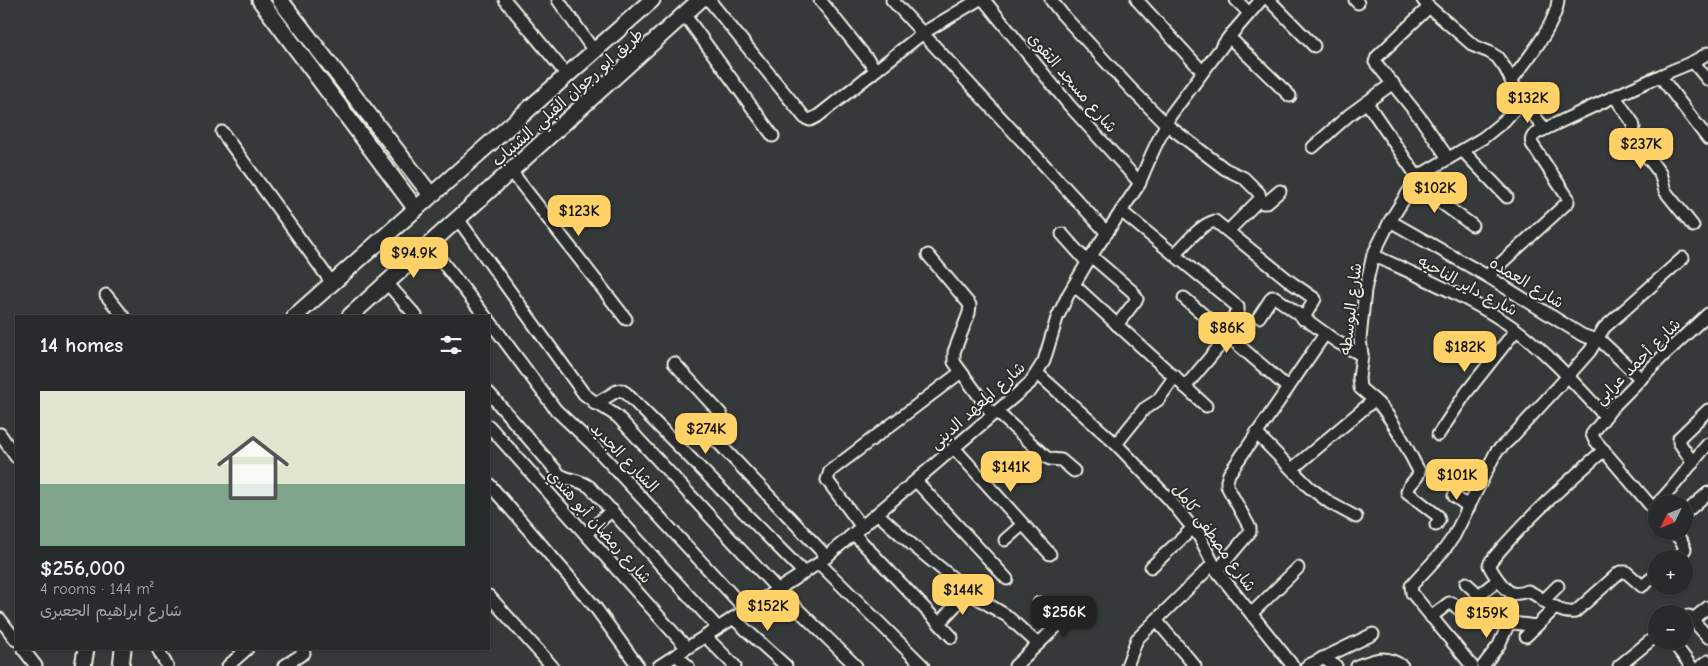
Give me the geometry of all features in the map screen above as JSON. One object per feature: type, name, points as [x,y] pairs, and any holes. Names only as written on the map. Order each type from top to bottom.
[{"type":"street","points":[[260,0],[416,209]]},
{"type":"street","points":[[280,0],[431,196]]},
{"type":"street","points":[[505,0],[567,75]]},
{"type":"street","points":[[558,0],[594,51]]},
{"type":"street","name":"طريق ابو رجوان القبلي, الشنباب","points":[[296,315],[652,0]]},
{"type":"street","name":"طريق ابو رجوان القبلي, الشنباب","points":[[351,315],[700,0]]},
{"type":"street","points":[[709,0],[805,118],[810,120],[818,116],[923,33],[978,0]]},
{"type":"street","points":[[820,0],[876,70]]},
{"type":"street","points":[[892,0],[1107,233]]},
{"type":"street","name":"شارع مسجد التقوى","points":[[984,0],[1069,105],[1140,182]]},
{"type":"street","points":[[1051,0],[1130,88],[1166,124],[1225,169],[1244,178],[1259,193],[1259,200],[1228,231]]},
{"type":"street","points":[[1137,0],[1202,71]]},
{"type":"street","points":[[1236,0],[1249,13]]},
{"type":"street","name":"شارع المعهد الدينى","points":[[659,666],[823,560],[1030,383],[1037,374],[1048,348],[1057,318],[1074,285],[1140,182],[1166,124],[1178,104],[1229,37],[1261,0]]},
{"type":"street","points":[[1269,0],[1314,46]]},
{"type":"street","points":[[1511,81],[1552,20],[1558,8],[1558,0]]},
{"type":"street","points":[[1448,158],[1393,83],[1376,64],[1375,59],[1426,4],[1474,46],[1489,52],[1497,58],[1505,68],[1522,101],[1545,129]]},
{"type":"street","points":[[684,14],[773,136]]},
{"type":"street","points":[[1229,37],[1290,96]]},
{"type":"street","points":[[1487,276],[1568,202],[1568,198],[1531,141],[1533,136],[1660,76],[1694,63],[1708,53]]},
{"type":"street","points":[[1694,63],[1708,80]]},
{"type":"street","points":[[1660,76],[1708,139]]},
{"type":"street","points":[[1313,147],[1349,115],[1393,83]]},
{"type":"street","points":[[1615,97],[1633,123],[1634,127],[1631,136],[1660,173],[1665,191],[1693,226]]},
{"type":"street","name":"شارع البوسطه","points":[[1374,400],[1360,388],[1359,378],[1362,354],[1361,329],[1373,255],[1390,221],[1416,181],[1428,169],[1463,151],[1482,138],[1504,120],[1522,101]]},
{"type":"street","points":[[1367,103],[1416,181],[1472,224]]},
{"type":"street","points":[[222,132],[332,283]]},
{"type":"street","points":[[1463,151],[1507,197]]},
{"type":"street","points":[[511,171],[626,319]]},
{"type":"street","points":[[1259,200],[1266,203],[1280,192]]},
{"type":"street","points":[[1121,211],[1238,307],[1238,311],[1224,334],[1186,387]]},
{"type":"street","points":[[458,219],[584,394],[595,404],[607,409],[618,417],[777,589],[856,666]]},
{"type":"street","points":[[1175,254],[1209,223],[1215,221],[1292,284],[1315,299],[1304,319]]},
{"type":"street","name":"شارع العمده","points":[[1390,221],[1487,276],[1582,335],[1598,339],[1641,379]]},
{"type":"street","points":[[1062,234],[1089,259],[1133,292],[1137,299],[1117,325]]},
{"type":"street","points":[[429,245],[485,315]]},
{"type":"street","points":[[928,255],[970,306],[970,313],[954,352],[954,362],[995,414],[1046,457],[1061,460],[1074,472]]},
{"type":"street","name":"شارع داير الناحيه","points":[[1373,255],[1445,288],[1516,330],[1546,353],[1605,416]]},
{"type":"street","points":[[1472,666],[1412,593],[1411,586],[1444,550],[1454,536],[1496,452],[1568,376],[1598,339],[1604,328],[1683,258]]},
{"type":"street","points":[[387,282],[415,315]]},
{"type":"street","points":[[1074,285],[1206,406]]},
{"type":"street","points":[[106,295],[122,315]]},
{"type":"street","points":[[1259,317],[1274,297],[1337,342],[1362,354]]},
{"type":"street","points":[[1184,298],[1288,388]]},
{"type":"street","name":"شارع أحمد عرابى","points":[[1604,450],[1592,434],[1605,416],[1665,354],[1708,314]]},
{"type":"street","name":"الشارع الجديد","points":[[490,321],[556,410],[591,443],[746,610]]},
{"type":"street","points":[[1438,435],[1466,394],[1516,330]]},
{"type":"street","points":[[1127,666],[1137,639],[1250,532],[1250,528],[1230,493],[1227,481],[1256,433],[1325,334]]},
{"type":"street","points":[[674,363],[721,414],[722,421],[711,429],[711,435],[823,560],[923,666]]},
{"type":"street","points":[[952,637],[858,531],[827,480],[830,471],[961,372]]},
{"type":"street","name":"شارع مصطفى كامل","points":[[1037,374],[1116,444],[1155,482],[1193,528],[1215,567],[1293,666]]},
{"type":"street","points":[[1116,444],[1144,409],[1158,400],[1175,376]]},
{"type":"street","points":[[595,404],[617,391],[626,392],[804,573]]},
{"type":"street","points":[[490,394],[560,475],[584,482],[612,510],[718,628]]},
{"type":"street","points":[[1292,469],[1374,400],[1380,404],[1390,419],[1419,471],[1407,492],[1438,516],[1439,520],[1436,525]]},
{"type":"street","points":[[1693,463],[1678,442],[1679,438],[1708,410]]},
{"type":"street","name":"شارع رمضان أبو هندي","points":[[490,427],[687,648]]},
{"type":"street","points":[[1256,433],[1309,487],[1356,517]]},
{"type":"street","points":[[0,434],[15,456]]},
{"type":"street","points":[[1666,495],[1708,444]]},
{"type":"street","points":[[954,448],[1050,554]]},
{"type":"street","points":[[1648,499],[1604,450],[1520,526],[1489,565],[1498,580],[1512,593],[1528,591],[1564,612],[1575,612],[1622,572],[1626,572],[1642,586],[1648,582]]},
{"type":"street","points":[[916,481],[1007,580]]},
{"type":"street","points":[[490,485],[595,606],[638,666]]},
{"type":"street","points":[[1693,506],[1708,493]]},
{"type":"street","points":[[1454,496],[1468,507]]},
{"type":"street","points":[[586,534],[612,510]]},
{"type":"street","points":[[878,514],[976,597],[1007,616],[1038,644]]},
{"type":"street","points":[[1005,540],[1022,525]]},
{"type":"street","points":[[1151,567],[1193,528]]},
{"type":"street","points":[[1252,613],[1298,568]]},
{"type":"street","points":[[1466,583],[1480,594],[1498,580]]},
{"type":"street","points":[[1543,601],[1558,586]]},
{"type":"street","points":[[939,624],[969,591]]},
{"type":"street","points":[[490,597],[552,666]]},
{"type":"street","points":[[1015,666],[1056,627],[1055,618],[1039,603]]},
{"type":"street","points":[[1431,617],[1449,603],[1452,603],[1468,617],[1536,626]]},
{"type":"street","points":[[1526,636],[1556,607]]},
{"type":"street","points":[[1693,616],[1708,608]]},
{"type":"street","points":[[733,618],[786,666]]},
{"type":"street","points":[[0,619],[15,639]]},
{"type":"street","points":[[1156,620],[1195,666]]},
{"type":"street","points":[[1693,622],[1707,633]]},
{"type":"street","points":[[1483,666],[1498,645],[1509,623]]},
{"type":"street","points":[[1307,666],[1373,634]]},
{"type":"street","points":[[705,636],[735,666]]},
{"type":"street","points":[[1619,666],[1648,642]]},
{"type":"street","points":[[24,650],[36,666]]},
{"type":"street","points":[[83,666],[86,650]]},
{"type":"street","points":[[121,666],[123,650]]},
{"type":"street","points":[[159,650],[167,666]]},
{"type":"street","points":[[228,666],[245,650]]},
{"type":"street","points":[[1679,650],[1691,666]]},
{"type":"street","points":[[284,666],[304,653]]},
{"type":"street","points":[[676,654],[688,666]]},
{"type":"street","points":[[1322,658],[1336,666]]},
{"type":"street","points":[[1357,666],[1382,658],[1402,666]]},
{"type":"street","points":[[1701,666],[1708,661]]}]
